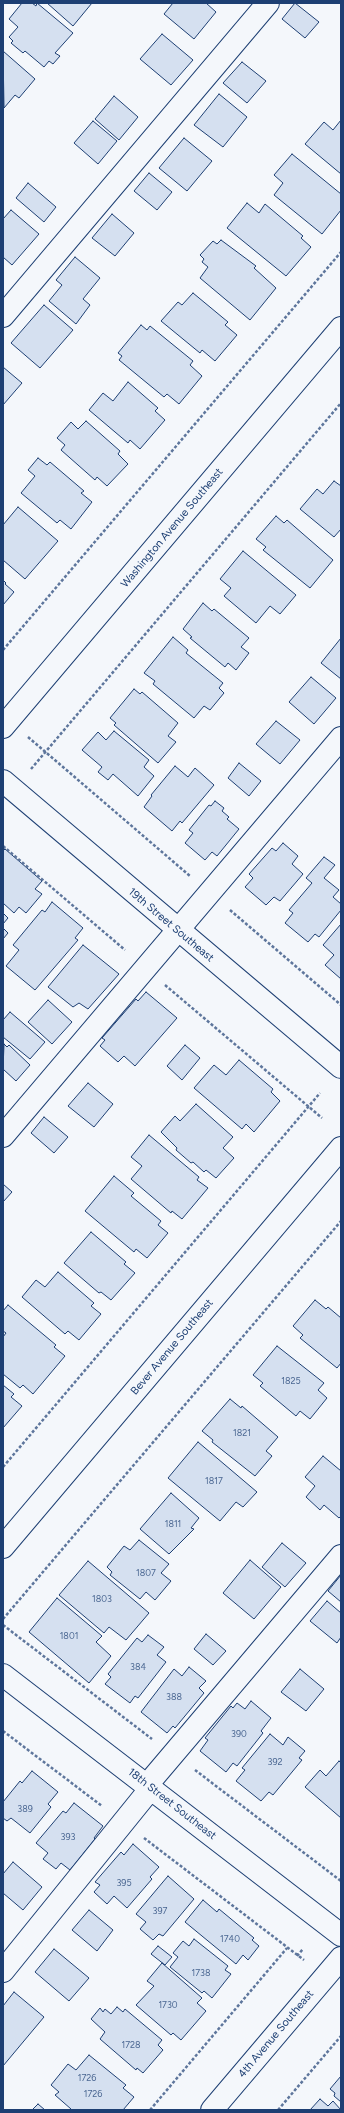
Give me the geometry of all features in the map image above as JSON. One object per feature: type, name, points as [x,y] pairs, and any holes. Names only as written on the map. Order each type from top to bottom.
[{"type":"street","points":[[3,316],[268,3]]},
{"type":"street","name":"Washington Avenue Southeast","points":[[3,727],[341,328]]},
{"type":"street","points":[[3,1136],[341,738]]},
{"type":"street","name":"19th Street Southeast","points":[[3,781],[178,931],[341,1067]]},
{"type":"street","name":"Bever Avenue Southeast","points":[[3,1547],[341,1148]]},
{"type":"street","points":[[3,1971],[123,1823],[149,1786],[341,1556]]},
{"type":"street","name":"18th Street Southeast","points":[[3,1675],[341,1935]]},
{"type":"street","name":"4th Avenue Southeast","points":[[212,2110],[341,1958]]},
{"type":"path","points":[[3,650],[341,252]]},
{"type":"path","points":[[30,771],[341,403]]},
{"type":"path","points":[[28,737],[341,1005]]},
{"type":"path","points":[[3,1467],[320,1093]]},
{"type":"path","points":[[3,1619],[341,1221]]},
{"type":"path","points":[[3,1731],[304,1960]]},
{"type":"path","points":[[150,2110],[288,1948]]},
{"type":"path","points":[[298,1956],[303,1949]]},
{"type":"path","points":[[278,2110],[341,2036]]},
{"type":"building","points":[[22,3],[32,3],[36,6],[37,3],[73,33],[55,53],[60,56],[53,64],[49,61],[44,67],[25,51],[23,53],[11,43],[13,41],[9,37],[18,27],[9,19]]},
{"type":"building","points":[[47,3],[92,3],[73,26]]},
{"type":"building","points":[[173,3],[206,3],[216,12],[194,39],[164,14]]},
{"type":"building","points":[[295,3],[319,22],[305,38],[282,19]]},
{"type":"building","points":[[162,34],[193,60],[171,85],[140,59]]},
{"type":"building","points":[[3,51],[35,79],[19,98],[15,95],[4,108]]},
{"type":"building","points":[[242,62],[266,81],[247,103],[223,83]]},
{"type":"building","points":[[219,94],[247,117],[223,147],[194,125]]},
{"type":"building","points":[[114,96],[138,117],[119,140],[95,119]]},
{"type":"building","points":[[341,120],[341,174],[305,144],[324,122],[333,130]]},
{"type":"building","points":[[93,121],[117,141],[98,164],[74,143]]},
{"type":"building","points":[[184,138],[212,161],[187,191],[159,168]]},
{"type":"building","points":[[292,154],[341,194],[341,210],[322,234],[274,195],[283,183],[274,175]]},
{"type":"building","points":[[149,173],[172,192],[157,210],[134,191]]},
{"type":"building","points":[[28,183],[56,207],[44,222],[16,198]]},
{"type":"building","points":[[247,203],[259,213],[265,204],[303,236],[301,238],[311,247],[286,276],[227,228]]},
{"type":"building","points":[[11,210],[39,234],[12,265],[3,257],[3,219]]},
{"type":"building","points":[[112,214],[134,233],[115,256],[92,238]]},
{"type":"building","points":[[221,240],[256,266],[254,268],[276,288],[250,320],[200,278],[208,267],[202,262],[204,259],[200,255],[213,241],[217,244]]},
{"type":"building","points":[[75,257],[100,278],[83,299],[90,305],[76,324],[49,301],[62,285],[56,280]]},
{"type":"building","points":[[193,293],[228,322],[225,325],[237,335],[215,361],[202,350],[200,353],[161,321],[178,302],[182,305]]},
{"type":"building","points":[[44,305],[73,330],[40,368],[11,343]]},
{"type":"building","points":[[141,325],[147,330],[150,326],[193,361],[190,365],[202,376],[179,404],[167,394],[164,397],[119,360],[122,356],[118,353]]},
{"type":"building","points":[[3,367],[22,383],[3,405]]},
{"type":"building","points":[[128,382],[158,408],[155,411],[165,420],[140,449],[130,440],[128,443],[89,410],[103,393],[113,401]]},
{"type":"building","points":[[86,421],[120,451],[118,454],[128,464],[107,486],[97,477],[95,480],[61,450],[65,445],[57,438],[71,422],[78,429]]},
{"type":"building","points":[[38,458],[47,465],[50,462],[84,491],[81,493],[92,502],[71,529],[60,520],[57,523],[21,493],[35,476],[28,470]]},
{"type":"building","points":[[334,481],[341,486],[341,529],[334,537],[300,509],[317,489],[323,494]]},
{"type":"building","points":[[18,507],[58,541],[25,579],[3,560],[3,525]]},
{"type":"building","points":[[276,516],[284,523],[287,520],[333,560],[310,588],[263,550],[266,547],[256,539]]},
{"type":"building","points":[[243,551],[296,595],[280,614],[270,606],[256,623],[224,596],[231,588],[220,579]]},
{"type":"building","points":[[3,580],[6,583],[5,584],[14,592],[3,605]]},
{"type":"building","points":[[203,603],[212,611],[214,609],[249,638],[241,647],[249,653],[236,670],[228,663],[225,667],[190,638],[192,637],[183,629]]},
{"type":"building","points":[[173,637],[188,650],[186,653],[223,683],[219,688],[224,693],[210,710],[204,706],[194,718],[153,684],[155,681],[144,673]]},
{"type":"building","points":[[341,638],[341,679],[321,663]]},
{"type":"building","points":[[311,677],[336,698],[314,724],[289,702]]},
{"type":"building","points":[[134,689],[140,694],[142,692],[178,723],[168,736],[176,742],[158,763],[114,725],[116,723],[110,718]]},
{"type":"building","points":[[276,721],[300,740],[280,764],[256,744]]},
{"type":"building","points":[[114,731],[149,760],[144,767],[154,776],[138,796],[113,774],[108,780],[98,772],[102,767],[82,750],[98,732],[106,740]]},
{"type":"building","points":[[239,763],[261,781],[249,796],[228,778]]},
{"type":"building","points":[[175,766],[188,777],[195,768],[214,785],[182,823],[180,821],[172,831],[144,807],[152,796],[151,795]]},
{"type":"building","points":[[215,801],[224,808],[222,811],[229,817],[227,819],[239,829],[217,856],[212,852],[205,860],[185,843],[193,833],[189,830],[209,805],[211,806]]},
{"type":"building","points":[[283,843],[298,856],[292,864],[303,874],[280,901],[274,897],[266,905],[245,887],[253,878],[249,874],[272,848],[276,851]]},
{"type":"building","points":[[5,849],[42,881],[35,889],[42,894],[26,913],[19,907],[14,913],[3,903],[3,851]]},
{"type":"building","points":[[324,857],[335,865],[324,878],[339,890],[333,897],[341,904],[341,910],[319,937],[315,934],[308,942],[285,923],[293,913],[289,910],[312,883],[306,878]]},
{"type":"building","points":[[52,902],[83,928],[75,938],[78,940],[35,990],[6,966],[19,950],[13,945],[42,910],[45,912]]},
{"type":"building","points":[[3,913],[8,918],[3,924]]},
{"type":"building","points":[[341,924],[341,979],[325,965],[334,955],[323,945]]},
{"type":"building","points":[[3,928],[8,933],[3,939]]},
{"type":"building","points":[[83,945],[119,974],[88,1009],[79,1003],[73,1007],[48,987]]},
{"type":"building","points":[[146,992],[177,1018],[135,1066],[124,1056],[118,1062],[100,1046],[105,1040],[102,1038],[136,999],[138,1001]]},
{"type":"building","points":[[48,1000],[72,1022],[52,1044],[28,1022]]},
{"type":"building","points":[[10,1012],[45,1042],[30,1059],[3,1037],[3,1020]]},
{"type":"building","points":[[4,1044],[7,1047],[9,1045],[30,1065],[16,1081],[3,1069]]},
{"type":"building","points":[[185,1045],[200,1058],[182,1080],[167,1066]]},
{"type":"building","points":[[239,1060],[273,1089],[271,1092],[280,1101],[254,1132],[246,1124],[242,1129],[194,1088],[214,1065],[226,1075]]},
{"type":"building","points":[[88,1083],[113,1104],[94,1127],[68,1106]]},
{"type":"building","points":[[196,1104],[233,1137],[223,1148],[234,1158],[216,1178],[206,1170],[204,1172],[193,1162],[191,1163],[176,1150],[177,1148],[161,1132],[175,1116],[180,1121]]},
{"type":"building","points":[[44,1117],[68,1137],[54,1153],[31,1133]]},
{"type":"building","points":[[149,1135],[199,1177],[197,1180],[208,1188],[182,1219],[172,1211],[171,1213],[131,1179],[142,1166],[131,1157]]},
{"type":"building","points":[[114,1176],[134,1193],[131,1196],[161,1221],[158,1225],[168,1233],[147,1258],[136,1249],[134,1252],[85,1211]]},
{"type":"building","points":[[3,1184],[12,1192],[3,1202]]},
{"type":"building","points":[[91,1232],[126,1262],[124,1264],[135,1273],[111,1300],[101,1292],[99,1293],[64,1263]]},
{"type":"building","points":[[58,1272],[94,1303],[91,1306],[101,1314],[79,1340],[68,1331],[65,1334],[22,1297],[36,1280],[45,1287]]},
{"type":"building","points":[[315,1300],[326,1309],[328,1307],[341,1318],[341,1363],[337,1368],[300,1338],[303,1335],[293,1326]]},
{"type":"building","points":[[8,1305],[56,1345],[54,1347],[65,1356],[33,1394],[23,1385],[20,1388],[3,1374],[3,1337],[6,1333],[3,1331],[3,1311]]},
{"type":"building","points":[[277,1346],[324,1383],[318,1390],[327,1398],[310,1419],[300,1411],[296,1416],[260,1386],[263,1383],[253,1375]]},
{"type":"building","points":[[3,1385],[14,1394],[11,1397],[22,1406],[3,1428]]},
{"type":"building","points":[[230,1399],[241,1408],[242,1406],[278,1437],[266,1451],[272,1456],[255,1476],[212,1442],[213,1440],[202,1431]]},
{"type":"building","points":[[198,1442],[257,1492],[243,1507],[236,1502],[220,1521],[168,1478]]},
{"type":"building","points":[[323,1456],[341,1471],[341,1516],[339,1518],[324,1505],[320,1510],[306,1497],[315,1486],[305,1477]]},
{"type":"building","points":[[171,1493],[199,1518],[191,1528],[194,1529],[169,1554],[140,1529]]},
{"type":"building","points":[[139,1540],[169,1564],[161,1573],[171,1581],[155,1600],[146,1592],[140,1599],[110,1575],[112,1572],[107,1567],[124,1546],[130,1550]]},
{"type":"building","points":[[282,1543],[306,1563],[285,1587],[262,1567]]},
{"type":"building","points":[[250,1560],[281,1587],[254,1619],[223,1593]]},
{"type":"building","points":[[88,1561],[149,1613],[126,1640],[109,1627],[104,1633],[59,1595]]},
{"type":"building","points":[[341,1575],[341,1602],[328,1591]]},
{"type":"building","points":[[57,1598],[102,1636],[96,1642],[111,1656],[89,1683],[29,1632]]},
{"type":"building","points":[[327,1601],[341,1613],[341,1637],[337,1643],[310,1621]]},
{"type":"building","points":[[206,1634],[226,1651],[213,1665],[194,1649]]},
{"type":"building","points":[[148,1635],[164,1647],[157,1655],[166,1662],[138,1698],[135,1696],[130,1703],[105,1684],[111,1677],[108,1674],[137,1638],[142,1642]]},
{"type":"building","points":[[189,1667],[206,1681],[199,1688],[204,1693],[175,1728],[173,1726],[167,1733],[141,1712],[174,1669],[182,1676]]},
{"type":"building","points":[[300,1669],[324,1689],[306,1711],[281,1692]]},
{"type":"building","points":[[251,1701],[271,1718],[261,1731],[263,1733],[237,1766],[233,1763],[226,1772],[200,1751],[208,1740],[205,1738],[231,1706],[233,1708],[237,1703],[245,1709]]},
{"type":"building","points":[[270,1734],[283,1745],[288,1737],[305,1751],[299,1758],[302,1760],[273,1795],[269,1792],[261,1801],[236,1781],[245,1770],[242,1768]]},
{"type":"building","points":[[339,1761],[341,1763],[341,1818],[305,1787],[320,1770],[326,1776]]},
{"type":"building","points":[[32,1771],[58,1792],[48,1804],[51,1807],[30,1833],[11,1818],[7,1821],[3,1818],[3,1802],[20,1781],[22,1783]]},
{"type":"building","points":[[74,1803],[103,1826],[94,1838],[95,1839],[70,1870],[61,1863],[56,1869],[43,1859],[48,1853],[36,1843],[63,1811],[66,1813]]},
{"type":"building","points":[[133,1844],[159,1867],[150,1877],[152,1879],[127,1908],[114,1896],[107,1904],[94,1892],[100,1885],[95,1882],[121,1852],[124,1855]]},
{"type":"building","points":[[13,1862],[42,1887],[23,1910],[3,1893],[3,1874]]},
{"type":"building","points":[[168,1876],[194,1899],[163,1936],[159,1934],[153,1940],[140,1929],[146,1922],[136,1914]]},
{"type":"building","points":[[203,1900],[217,1912],[219,1909],[254,1938],[252,1940],[259,1946],[248,1960],[243,1955],[236,1964],[185,1922]]},
{"type":"building","points":[[89,1910],[113,1930],[97,1951],[72,1930]]},
{"type":"building","points":[[194,1939],[228,1966],[225,1970],[231,1974],[212,1998],[204,1991],[202,1993],[170,1967],[178,1957],[173,1953],[183,1941],[189,1946]]},
{"type":"building","points":[[158,1946],[172,1957],[165,1965],[151,1954]]},
{"type":"building","points":[[54,1949],[89,1978],[69,2001],[35,1972]]},
{"type":"building","points":[[162,1963],[202,1998],[197,2003],[206,2011],[181,2040],[173,2033],[171,2035],[136,2005],[154,1986],[147,1981]]},
{"type":"building","points":[[14,1992],[44,2017],[3,2066],[3,2006]]},
{"type":"building","points":[[117,2007],[123,2012],[125,2009],[162,2040],[158,2045],[163,2050],[143,2073],[137,2068],[136,2070],[100,2039],[105,2032],[91,2019],[100,2008],[103,2012],[105,2009],[111,2014]]},
{"type":"building","points":[[89,2055],[126,2085],[123,2088],[134,2097],[123,2110],[69,2110],[71,2109],[55,2095],[59,2092],[51,2085],[68,2064],[76,2070]]},
{"type":"building","points":[[341,2076],[341,2102],[334,2096],[335,2093],[330,2089]]},
{"type":"building","points":[[320,2099],[328,2106],[333,2101],[341,2110],[310,2110]]},
{"type":"building","points":[[38,2104],[45,2110],[32,2110]]}]
